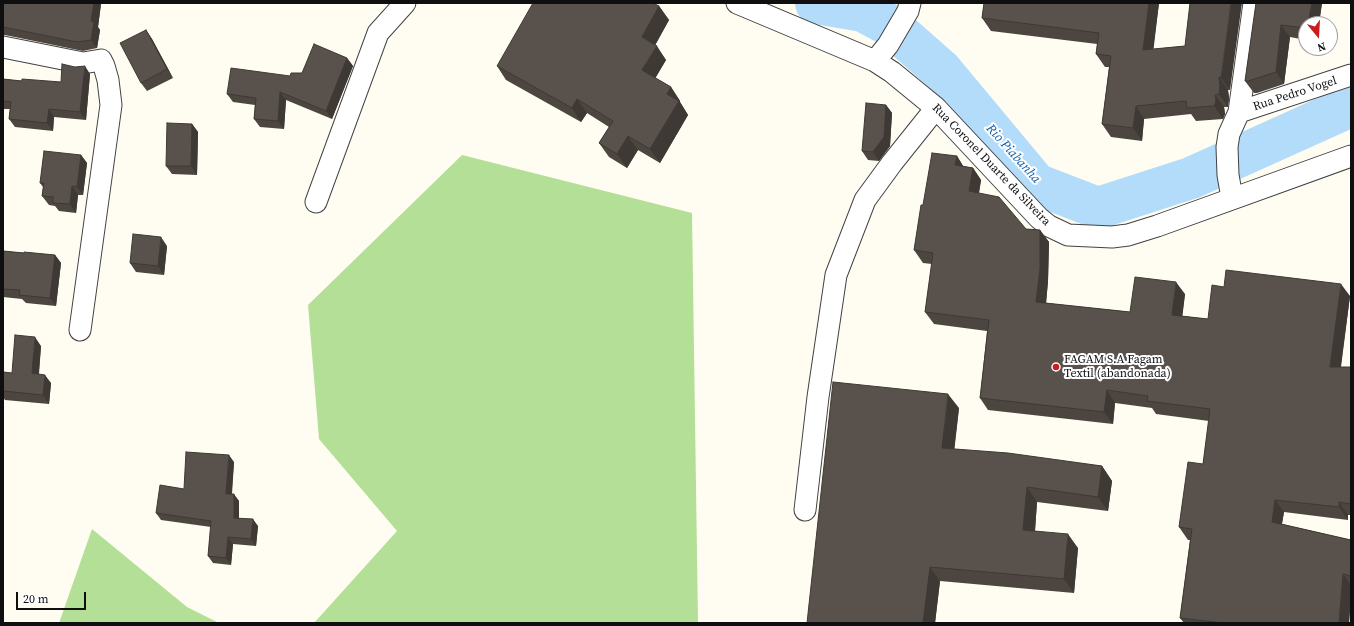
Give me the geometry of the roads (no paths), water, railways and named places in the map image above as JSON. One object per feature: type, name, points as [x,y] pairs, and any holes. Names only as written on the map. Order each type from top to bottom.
[{"type":"street","points":[[316,202],[378,33],[405,3]]},
{"type":"street","name":"Rua Coronel Duarte da Silveira","points":[[737,3],[875,61],[892,72],[936,108],[1039,218],[1049,226],[1068,235],[1112,237],[1128,235],[1157,226],[1351,156]]},
{"type":"street","points":[[1232,198],[1228,175],[1227,147],[1229,134],[1239,112],[1254,3]]},
{"type":"street","points":[[875,61],[888,45],[909,7]]},
{"type":"street","points":[[3,47],[83,63],[101,60],[108,80],[111,106],[80,330]]},
{"type":"street","name":"Rua Pedro Vogel","points":[[1239,112],[1351,75]]},
{"type":"street","points":[[805,510],[818,397],[836,275],[866,200],[892,163],[936,108]]},
{"type":"waterway","name":"Rio Piabanha","points":[[816,3],[863,11],[891,26],[941,70],[1036,184],[1098,208],[1191,178],[1351,106]]},
{"type":"place","name":"FAGAM S.A Fagam Textil (abandonada)","points":[[1056,367]]}]
